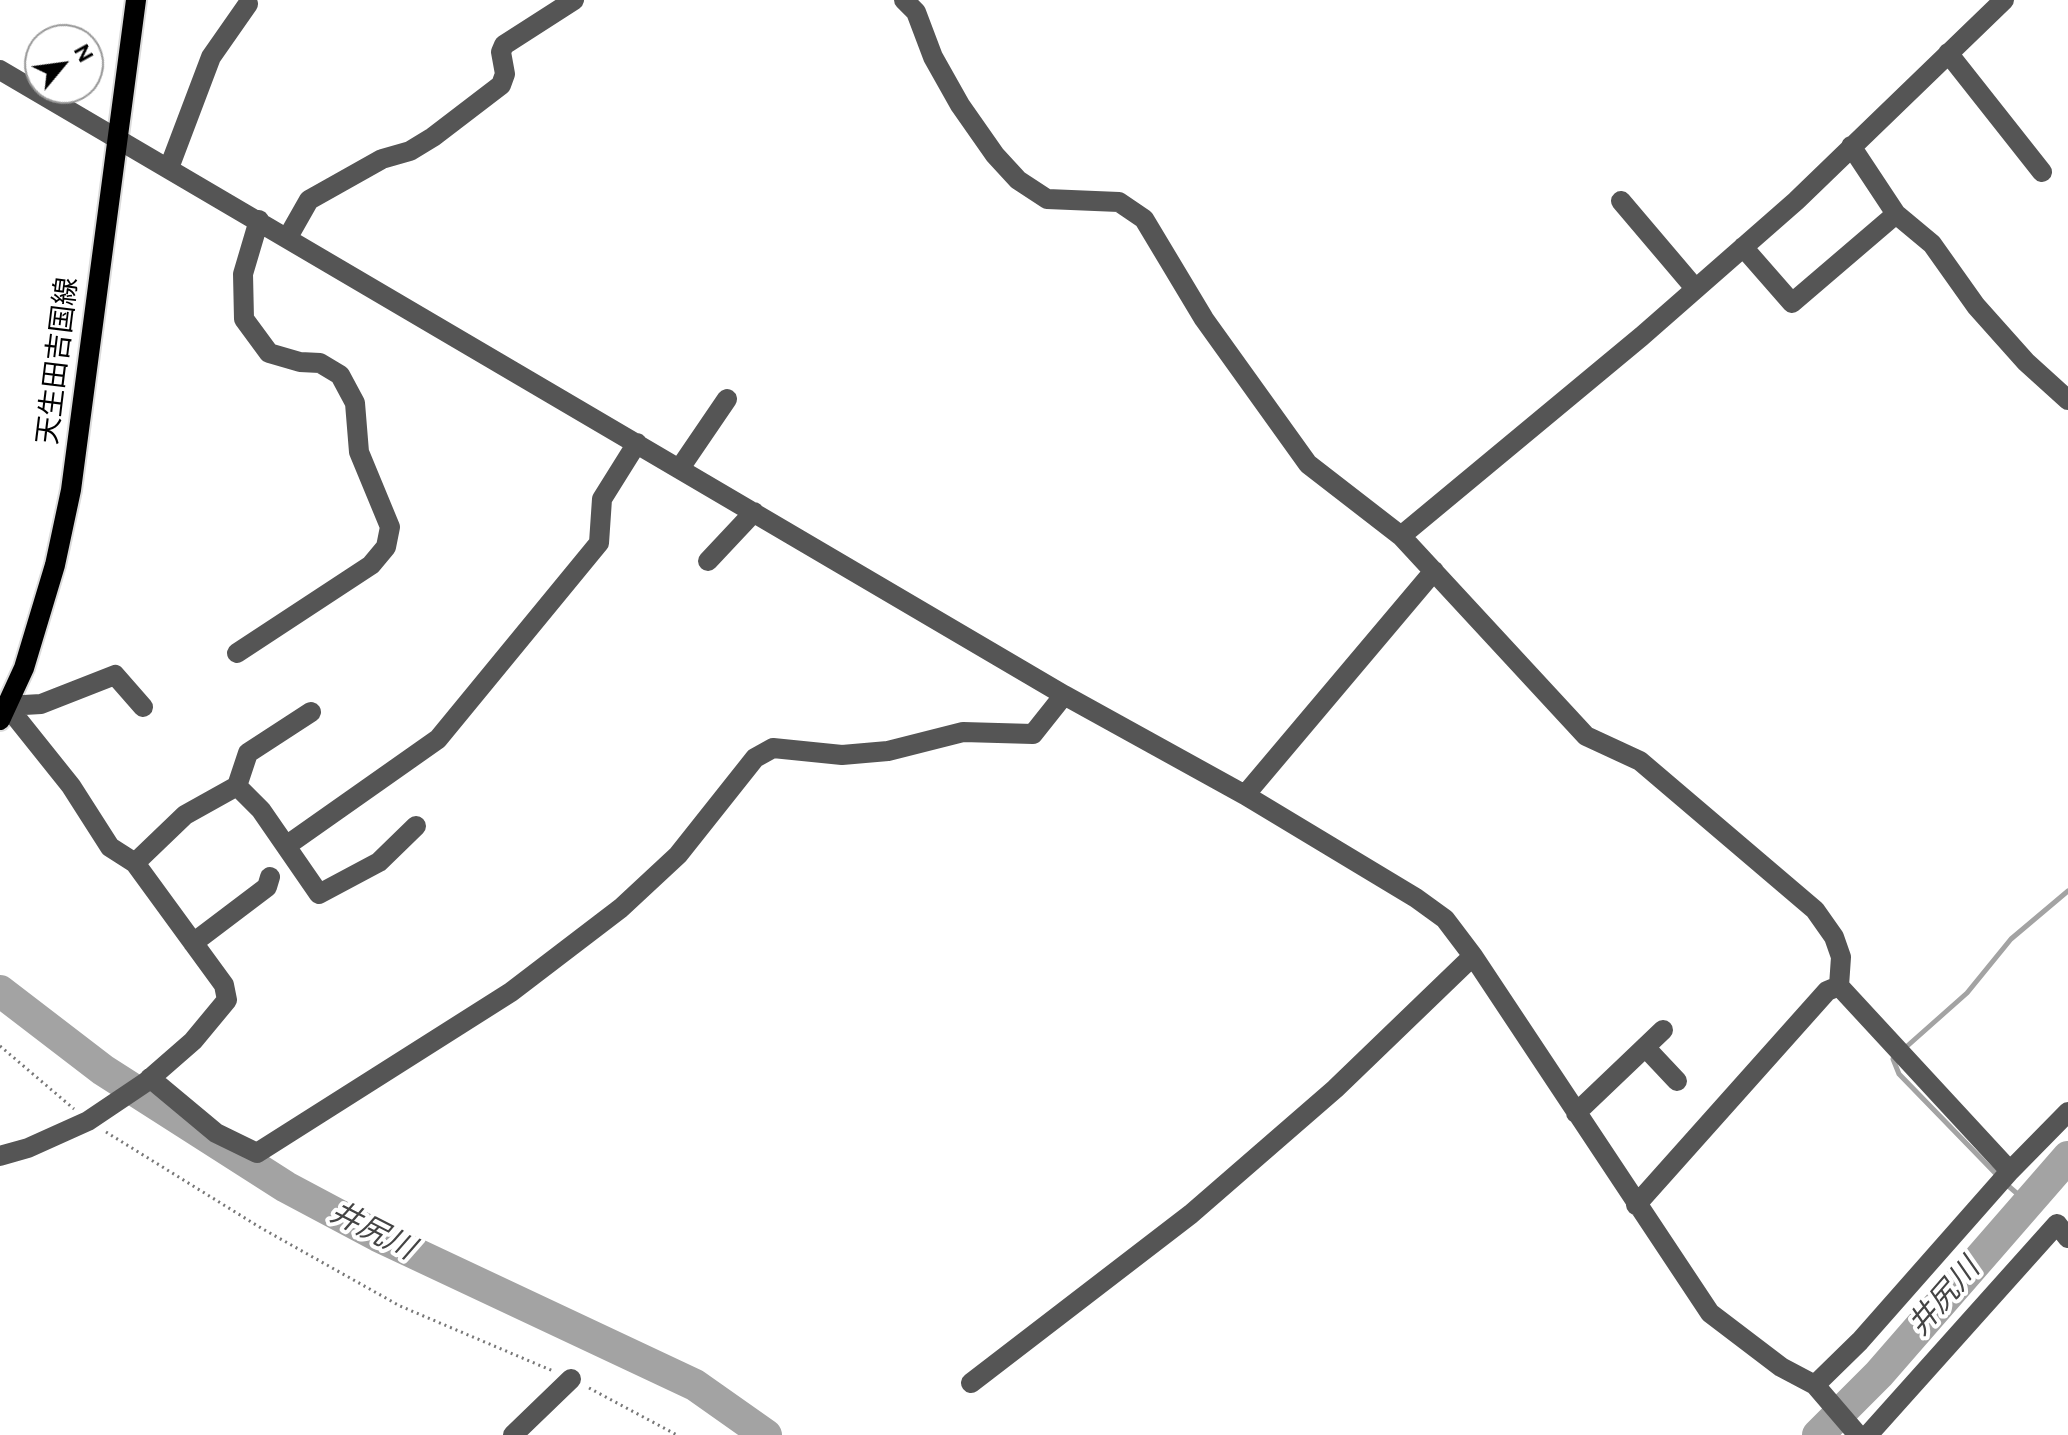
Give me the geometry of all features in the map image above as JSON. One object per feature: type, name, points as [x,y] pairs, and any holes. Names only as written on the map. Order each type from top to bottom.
[{"type":"main road","name":"天生田吉国線","points":[[4,713],[24,668],[55,565],[71,490],[98,274],[120,139],[136,0]]},
{"type":"street","points":[[288,237],[309,200],[382,159],[410,151],[501,85],[505,74],[501,52],[504,45],[574,0]]},
{"type":"street","points":[[904,0],[916,12],[933,57],[960,105],[1018,180],[1047,199],[1119,202],[1131,207],[1144,219],[1204,319],[1308,464],[1401,536],[1586,736],[1640,761],[1815,910],[1834,937],[1841,957],[1839,986],[2010,1171]]},
{"type":"street","points":[[1401,536],[1642,336],[1694,287],[1796,201],[2004,0]]},
{"type":"street","points":[[169,168],[211,57],[248,4]]},
{"type":"street","points":[[1948,53],[2042,172]]},
{"type":"street","points":[[0,70],[1064,695],[1245,795],[1416,898],[1445,919],[1473,956],[1710,1313],[1781,1367],[1819,1389],[1858,1435]]},
{"type":"street","points":[[1851,146],[1896,214],[1932,244],[1976,306],[2026,362],[2068,400]]},
{"type":"street","points":[[1621,201],[1694,287]]},
{"type":"street","points":[[1743,247],[1792,303],[1896,214]]},
{"type":"street","points":[[237,653],[371,565],[386,547],[390,527],[359,452],[355,403],[340,375],[320,363],[300,362],[269,353],[244,319],[243,274],[259,220]]},
{"type":"street","points":[[680,468],[727,399]]},
{"type":"street","points":[[286,846],[438,739],[599,543],[602,499],[637,443]]},
{"type":"street","points":[[708,561],[754,512]]},
{"type":"street","points":[[1245,795],[1434,571]]},
{"type":"street","points":[[0,1156],[28,1148],[88,1121],[148,1080],[193,1041],[227,1000],[224,985],[135,863],[110,847],[71,786],[4,713],[41,704],[115,675],[143,707]]},
{"type":"street","points":[[148,1080],[216,1133],[257,1153],[511,992],[621,908],[678,855],[755,758],[773,748],[842,755],[888,751],[963,732],[1033,734],[1064,695]]},
{"type":"street","points":[[135,863],[185,815],[237,786],[248,753],[311,712]]},
{"type":"street","points":[[237,786],[261,810],[319,894],[379,862],[416,826]]},
{"type":"street","points":[[193,943],[267,887],[270,877]]},
{"type":"street","points":[[971,1383],[1191,1214],[1335,1089],[1473,956]]},
{"type":"street","points":[[1636,1205],[1827,991],[1839,986]]},
{"type":"street","points":[[1576,1113],[1663,1030]]},
{"type":"street","points":[[1645,1047],[1677,1081]]},
{"type":"street","points":[[1819,1389],[2010,1171],[2068,1112]]},
{"type":"street","points":[[1868,1435],[2057,1224],[2068,1238]]},
{"type":"street","points":[[513,1435],[571,1379]]},
{"type":"path","points":[[0,1046],[88,1121],[261,1228],[400,1306],[571,1379],[677,1435]]},
{"type":"waterway","points":[[1905,1048],[1967,993],[2011,939],[2068,891]]},
{"type":"waterway","name":"井尻川","points":[[0,991],[103,1070],[286,1187],[378,1236],[695,1385],[766,1435]]},
{"type":"waterway","points":[[1898,1055],[1893,1059],[1899,1074],[1999,1177]]},
{"type":"waterway","name":"井尻川","points":[[1818,1435],[1879,1374],[2068,1157]]},
{"type":"waterway","points":[[2006,1184],[2027,1202]]}]
